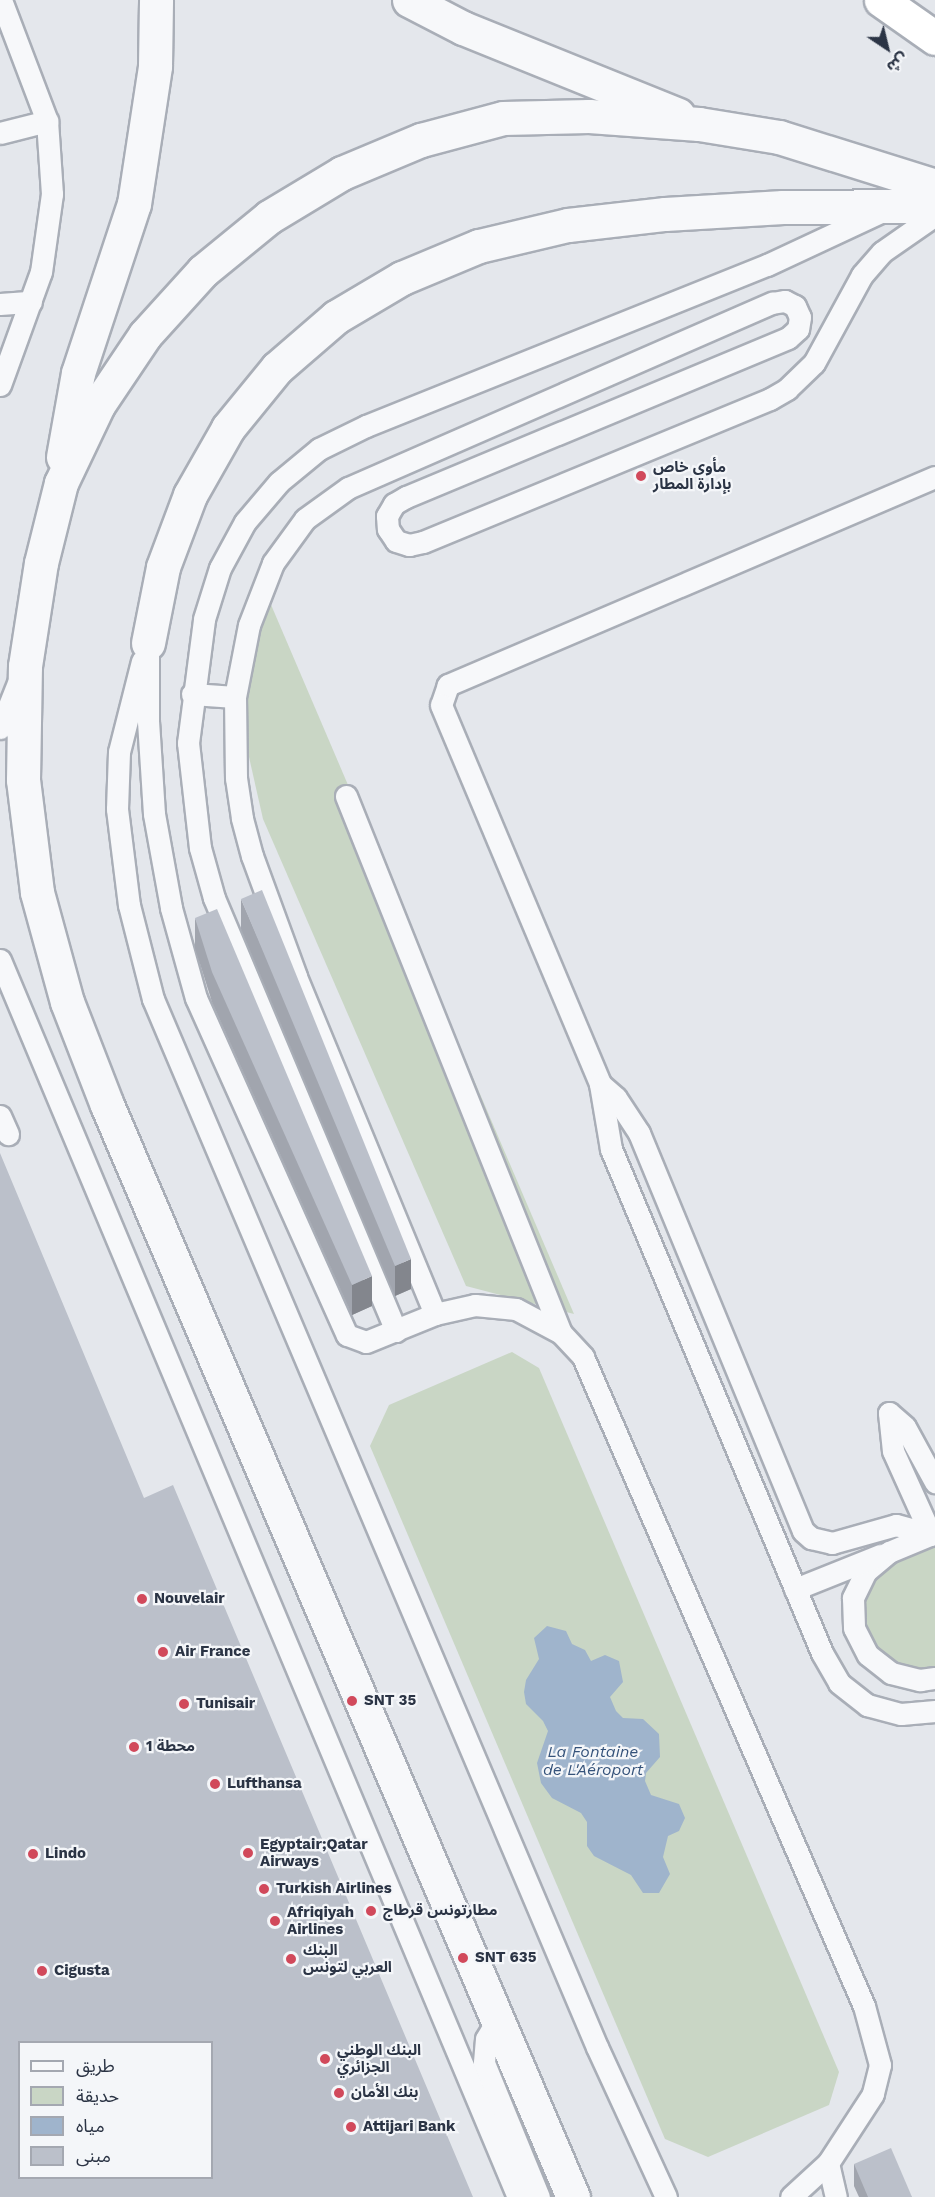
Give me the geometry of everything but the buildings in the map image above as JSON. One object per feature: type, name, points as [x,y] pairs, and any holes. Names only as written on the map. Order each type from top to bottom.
[{"type":"highway","points":[[881,0],[935,38]]},
{"type":"street","points":[[156,0],[152,89],[134,204],[78,374],[69,409],[61,483],[41,563],[25,666],[23,780],[38,892],[67,1002],[112,1116],[573,2197]]},
{"type":"street","points":[[409,0],[463,28],[699,124]]},
{"type":"street","points":[[61,483],[98,405],[153,327],[203,272],[269,217],[342,173],[421,140],[503,118],[589,116],[699,124],[779,137],[935,186]]},
{"type":"street","points":[[148,643],[163,567],[190,495],[228,428],[294,353],[336,317],[402,278],[479,246],[568,225],[665,214],[935,206]]},
{"type":"lane","points":[[0,385],[7,344],[32,302],[41,272],[52,194],[47,121],[1,0]]},
{"type":"lane","points":[[0,133],[47,121]]},
{"type":"lane","points":[[396,1331],[214,898],[191,795],[188,743],[192,694],[204,619],[220,568],[245,522],[279,482],[319,449],[366,426],[778,261],[891,207]]},
{"type":"lane","points":[[435,1314],[296,976],[252,856],[236,778],[235,697],[249,625],[273,563],[287,539],[326,502],[359,483],[772,303],[784,301],[795,306],[800,317],[798,329],[788,338],[406,497],[390,510],[388,530],[396,541],[409,545],[423,542],[770,399],[794,383],[814,363],[862,275],[882,252],[935,215]]},
{"type":"lane","points":[[0,304],[32,302]]},
{"type":"lane","points":[[935,477],[448,685],[441,705],[600,1084],[611,1149],[795,1589],[839,1683],[867,1705],[901,1713],[935,1711]]},
{"type":"lane","points":[[148,643],[148,721],[154,814],[171,908],[196,998],[347,1335],[366,1342],[435,1314],[475,1305],[516,1310],[561,1333],[583,1357],[601,1394],[874,2035],[880,2065],[873,2094],[828,2163],[813,2197]]},
{"type":"lane","points":[[148,643],[130,697],[119,752],[117,809],[129,905],[153,999],[597,2047],[666,2197]]},
{"type":"lane","points":[[0,728],[25,666]]},
{"type":"lane","points":[[192,694],[235,697]]},
{"type":"lane","points":[[346,795],[561,1333]]},
{"type":"lane","points":[[0,960],[518,2197]]},
{"type":"lane","points":[[600,1084],[616,1098],[639,1133],[803,1531],[811,1538],[832,1543],[896,1525],[929,1535]]},
{"type":"lane","points":[[929,1535],[892,1451],[889,1413],[905,1427],[935,1482]]},
{"type":"lane","points":[[795,1589],[929,1535]]},
{"type":"lane","points":[[889,1552],[866,1571],[853,1598],[854,1628],[868,1655],[891,1673],[920,1680],[935,1678]]},
{"type":"lane","points":[[498,2019],[486,2039],[484,2063],[539,2197]]},
{"type":"lane","points":[[791,2197],[828,2163]]},
{"type":"lane","points":[[828,2163],[836,2197]]},
{"type":"green space","points":[[266,593],[574,1314],[466,1286],[263,819],[242,726],[256,631]]},
{"type":"green space","points":[[512,1352],[539,1368],[839,2072],[829,2105],[708,2157],[665,2139],[370,1446],[389,1405]]},
{"type":"green space","points":[[935,1544],[935,1670],[918,1677],[867,1666],[847,1618],[871,1571]]},
{"type":"water","name":"La Fontaine de L'Aéroport","points":[[547,1626],[566,1631],[572,1644],[585,1650],[591,1661],[605,1655],[619,1661],[623,1682],[610,1697],[616,1711],[623,1718],[643,1719],[659,1734],[660,1757],[646,1773],[645,1781],[651,1795],[679,1804],[685,1818],[679,1831],[668,1836],[663,1857],[670,1874],[659,1893],[643,1893],[631,1875],[594,1856],[587,1846],[587,1822],[581,1813],[552,1798],[541,1783],[537,1763],[548,1731],[543,1721],[526,1704],[524,1692],[526,1680],[539,1659],[534,1638]]},
{"type":"place","name":"مأوى خاص بإدارة المطار","points":[[641,476]]},
{"type":"place","name":"Nouvelair","points":[[142,1599]]},
{"type":"place","name":"Air France","points":[[163,1652]]},
{"type":"place","name":"SNT 35","points":[[352,1701]]},
{"type":"place","name":"Tunisair","points":[[184,1704]]},
{"type":"place","name":"محطة 1","points":[[134,1747]]},
{"type":"place","name":"Lufthansa","points":[[215,1784]]},
{"type":"place","name":"Egyptair;Qatar Airways","points":[[248,1853]]},
{"type":"place","name":"Lindo","points":[[33,1854]]},
{"type":"place","name":"Turkish Airlines","points":[[264,1889]]},
{"type":"place","name":"مطارتونس قرطاج","points":[[371,1911]]},
{"type":"place","name":"Afriqiyah Airlines","points":[[275,1921]]},
{"type":"place","name":"SNT 635","points":[[463,1958]]},
{"type":"place","name":"البنك العربي لتونس","points":[[291,1959]]},
{"type":"place","name":"Cigusta","points":[[42,1971]]},
{"type":"place","name":"البنك الوطني الجزائري","points":[[325,2059]]},
{"type":"place","name":"بنك الأمان","points":[[339,2093]]},
{"type":"place","name":"Attijari Bank","points":[[351,2127]]}]
